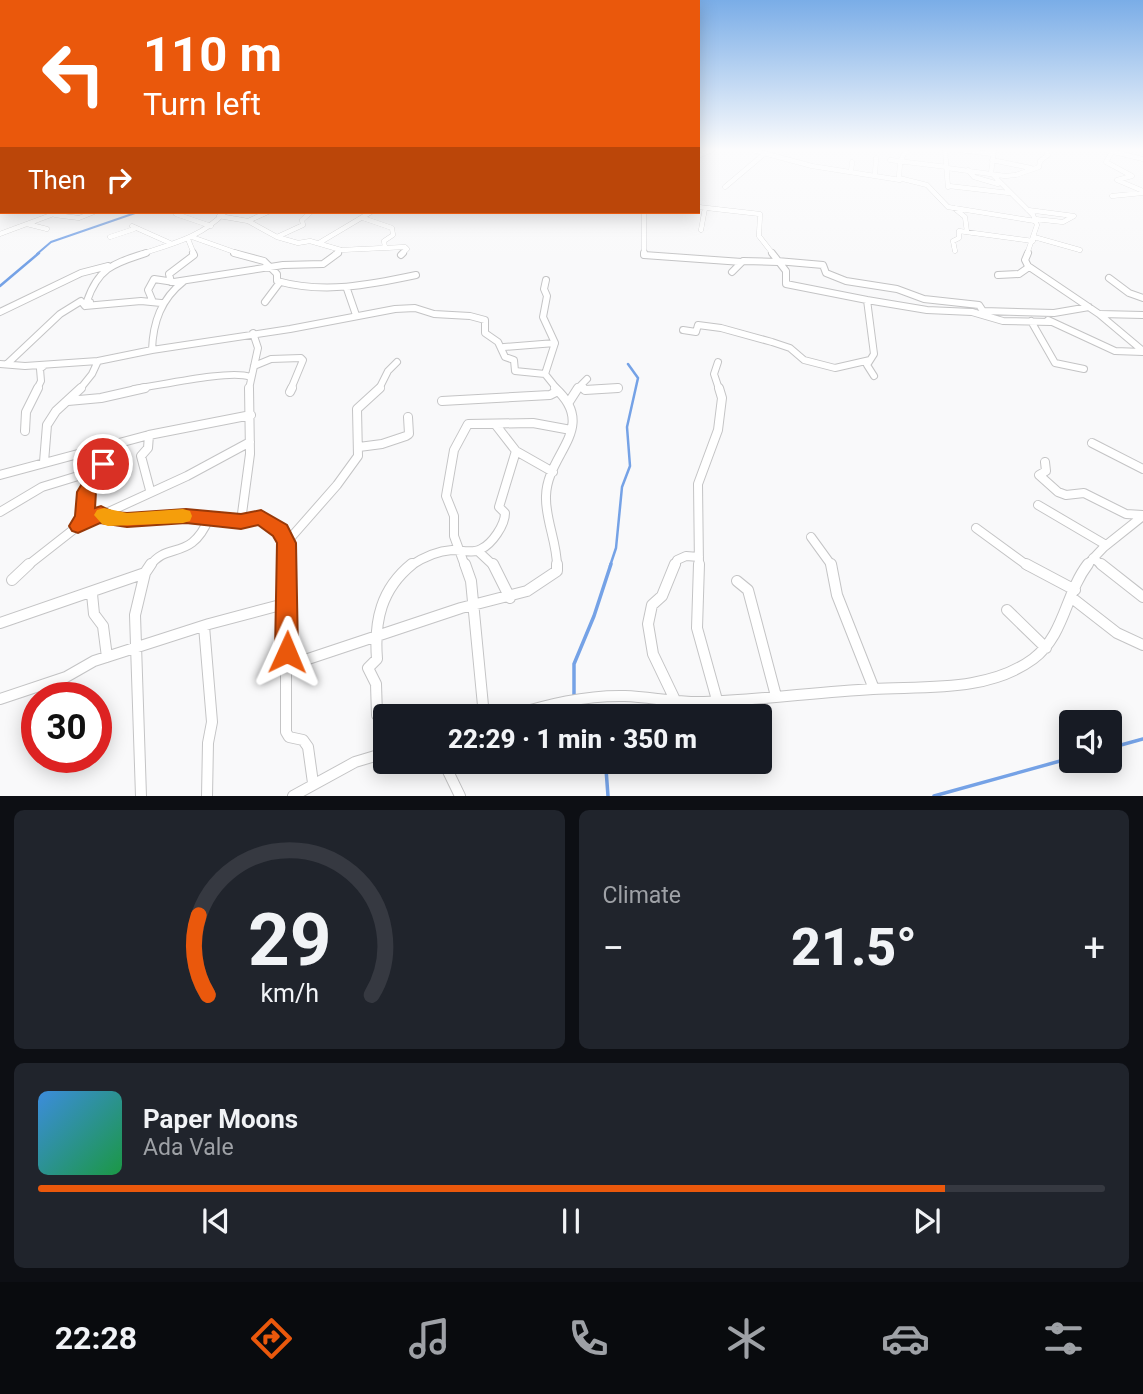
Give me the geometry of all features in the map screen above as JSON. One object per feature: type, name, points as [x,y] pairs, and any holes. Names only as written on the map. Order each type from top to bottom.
[{"type":"street","points":[[929,187],[944,204],[954,208],[1063,222],[1074,216],[1028,210]]},
{"type":"street","points":[[949,187],[1009,193]]},
{"type":"street","points":[[1002,187],[1028,210],[1037,225],[1025,260],[1029,267],[1100,314],[1143,352]]},
{"type":"street","points":[[1112,196],[1143,192]]},
{"type":"street","points":[[701,230],[702,207],[761,214],[759,236],[787,274],[786,284],[794,287],[927,310],[972,312],[1003,321],[1051,322]]},
{"type":"street","points":[[954,208],[965,217],[967,232]]},
{"type":"street","points":[[0,234],[51,214],[79,218],[89,214]]},
{"type":"street","points":[[176,214],[212,226]]},
{"type":"street","points":[[0,312],[81,273],[190,238],[212,226],[222,214],[248,221],[277,237],[298,243],[319,243],[341,250],[405,247],[407,249],[401,255]]},
{"type":"street","points":[[248,221],[264,214]]},
{"type":"street","points":[[277,237],[303,225],[302,220],[309,214]]},
{"type":"street","points":[[319,243],[368,214]]},
{"type":"street","points":[[644,214],[644,255],[824,265],[826,273],[846,281],[884,286],[924,299],[979,304],[983,311],[1046,313],[1089,307]]},
{"type":"street","points":[[363,218],[392,228],[393,235],[384,241],[384,248]]},
{"type":"street","points":[[26,223],[47,229]]},
{"type":"street","points":[[110,237],[133,228],[167,239],[170,243]]},
{"type":"street","points":[[955,251],[953,241],[959,238],[959,231],[1080,250]]},
{"type":"street","points":[[190,238],[232,253],[259,259],[270,266],[280,282],[329,290],[416,275]]},
{"type":"street","points":[[171,282],[169,274],[194,255],[190,238]]},
{"type":"street","points":[[152,350],[155,300],[148,290],[154,279],[184,281],[261,270],[270,266],[323,264],[341,250]]},
{"type":"street","points":[[732,272],[742,262]]},
{"type":"street","points":[[85,306],[90,302],[87,300],[89,295],[108,266]]},
{"type":"street","points":[[998,275],[1019,274],[1029,267]]},
{"type":"street","points":[[1109,278],[1129,293],[1143,298]]},
{"type":"street","points":[[287,666],[317,653],[376,638],[474,604],[532,591],[557,571],[557,550],[545,493],[564,454],[571,430],[572,412],[569,402],[556,392],[545,374],[555,343],[543,317],[547,296],[544,289],[546,280]]},
{"type":"street","points":[[85,306],[155,300],[184,281]]},
{"type":"street","points":[[265,302],[280,282]]},
{"type":"street","points":[[347,289],[356,315]]},
{"type":"street","points":[[867,300],[874,348],[874,354],[867,365],[874,376]]},
{"type":"street","points":[[4,364],[32,345],[40,333],[67,308],[81,301],[85,306]]},
{"type":"street","points":[[4,364],[98,360],[290,329],[356,315],[415,308],[455,317],[470,316],[485,320],[485,333],[504,347],[505,357],[514,360],[515,371],[545,374]]},
{"type":"street","points":[[1063,311],[1143,315]]},
{"type":"street","points":[[1046,313],[1045,317],[1051,322],[1115,351],[1143,352]]},
{"type":"street","points":[[1031,321],[1055,363],[1084,369]]},
{"type":"street","points":[[683,330],[696,332],[698,325],[721,328],[790,348],[804,360],[835,368],[870,360]]},
{"type":"street","points":[[241,522],[250,442],[251,415],[247,399],[258,348],[253,333]]},
{"type":"street","points":[[504,347],[555,343]]},
{"type":"street","points":[[254,366],[271,359],[301,358],[303,360],[290,392]]},
{"type":"street","points":[[44,462],[48,451],[44,437],[47,424],[91,377],[98,360]]},
{"type":"street","points":[[286,543],[337,485],[358,456],[357,409],[379,389],[388,371],[397,362]]},
{"type":"street","points":[[717,700],[697,628],[700,510],[698,484],[718,430],[722,398],[714,374],[718,362]]},
{"type":"street","points":[[25,431],[26,412],[41,381],[40,369],[46,364]]},
{"type":"street","points":[[67,401],[221,376],[243,374],[250,377]]},
{"type":"street","points":[[569,402],[573,393],[584,383],[585,390],[618,388]]},
{"type":"street","points":[[442,401],[550,395],[556,392]]},
{"type":"street","points":[[0,475],[149,435],[251,415]]},
{"type":"street","points":[[359,447],[382,444],[406,436],[409,434],[408,417]]},
{"type":"street","points":[[483,704],[471,581],[454,536],[454,516],[447,505],[447,478],[454,450],[468,424],[533,423],[571,430]]},
{"type":"street","points":[[495,424],[516,451],[554,472]]},
{"type":"street","points":[[149,435],[148,448],[141,456],[150,490]]},
{"type":"street","points":[[12,580],[36,557],[78,526],[150,490],[190,475],[231,450],[250,442]]},
{"type":"street","points":[[1092,443],[1143,469]]},
{"type":"street","points":[[78,526],[84,518],[87,492],[101,469],[106,446]]},
{"type":"street","points":[[478,551],[505,522],[505,513],[499,507],[499,502],[516,451]]},
{"type":"street","points":[[1045,462],[1046,471],[1039,475],[1058,492],[1066,495],[1084,494],[1126,514],[1143,515]]},
{"type":"street","points":[[0,512],[33,495],[42,487],[101,469]]},
{"type":"street","points":[[1038,505],[1106,545]]},
{"type":"street","points":[[101,513],[108,519],[127,520],[186,516],[241,522],[261,517],[280,531],[286,543],[288,603],[286,732],[289,737],[303,740],[308,747],[303,791]]},
{"type":"street","points":[[552,704],[583,697],[626,696],[676,702],[717,700],[975,682],[1007,674],[1031,661],[1046,648],[1060,629],[1082,571],[1106,545],[1143,515]]},
{"type":"street","points":[[141,796],[135,615],[145,573],[155,558],[192,545],[202,535],[209,518]]},
{"type":"street","points":[[976,528],[1009,555],[1074,594],[1117,633],[1143,645]]},
{"type":"street","points":[[811,537],[833,567],[837,595],[874,689]]},
{"type":"street","points":[[377,704],[376,684],[368,668],[377,659],[376,616],[381,599],[397,575],[445,551],[478,551],[494,561],[510,598]]},
{"type":"street","points":[[676,702],[653,654],[649,624],[652,605],[662,596],[677,560],[686,556],[699,557]]},
{"type":"street","points":[[1093,558],[1143,597]]},
{"type":"street","points":[[0,623],[145,573]]},
{"type":"street","points":[[737,580],[748,590],[776,696]]},
{"type":"street","points":[[84,594],[92,594],[94,614],[103,626],[107,657]]},
{"type":"street","points":[[0,699],[66,677],[107,657],[288,603]]},
{"type":"street","points":[[1007,610],[1046,648]]},
{"type":"street","points":[[204,626],[212,722],[208,743],[207,796]]},
{"type":"street","points":[[303,791],[355,762],[373,757]]},
{"type":"street","points":[[449,774],[460,796]]},
{"type":"waterway","points":[[37,254],[51,242],[132,214]]},
{"type":"waterway","points":[[0,286],[39,253]]},
{"type":"waterway","points":[[610,566],[616,548],[622,487],[630,466],[627,427],[638,378],[628,364]]},
{"type":"waterway","points":[[574,697],[574,664],[594,616],[611,564]]},
{"type":"waterway","points":[[1122,745],[1143,739]]},
{"type":"waterway","points":[[934,796],[1059,761]]},
{"type":"waterway","points":[[606,774],[608,796]]},
{"type":"slow traffic","points":[[104,515],[108,519],[127,520],[183,516]]},
{"type":"route","points":[[103,464],[87,492],[84,518],[78,526],[101,513],[108,519],[127,520],[186,516],[241,522],[261,517],[280,531],[286,543],[287,652]]}]
